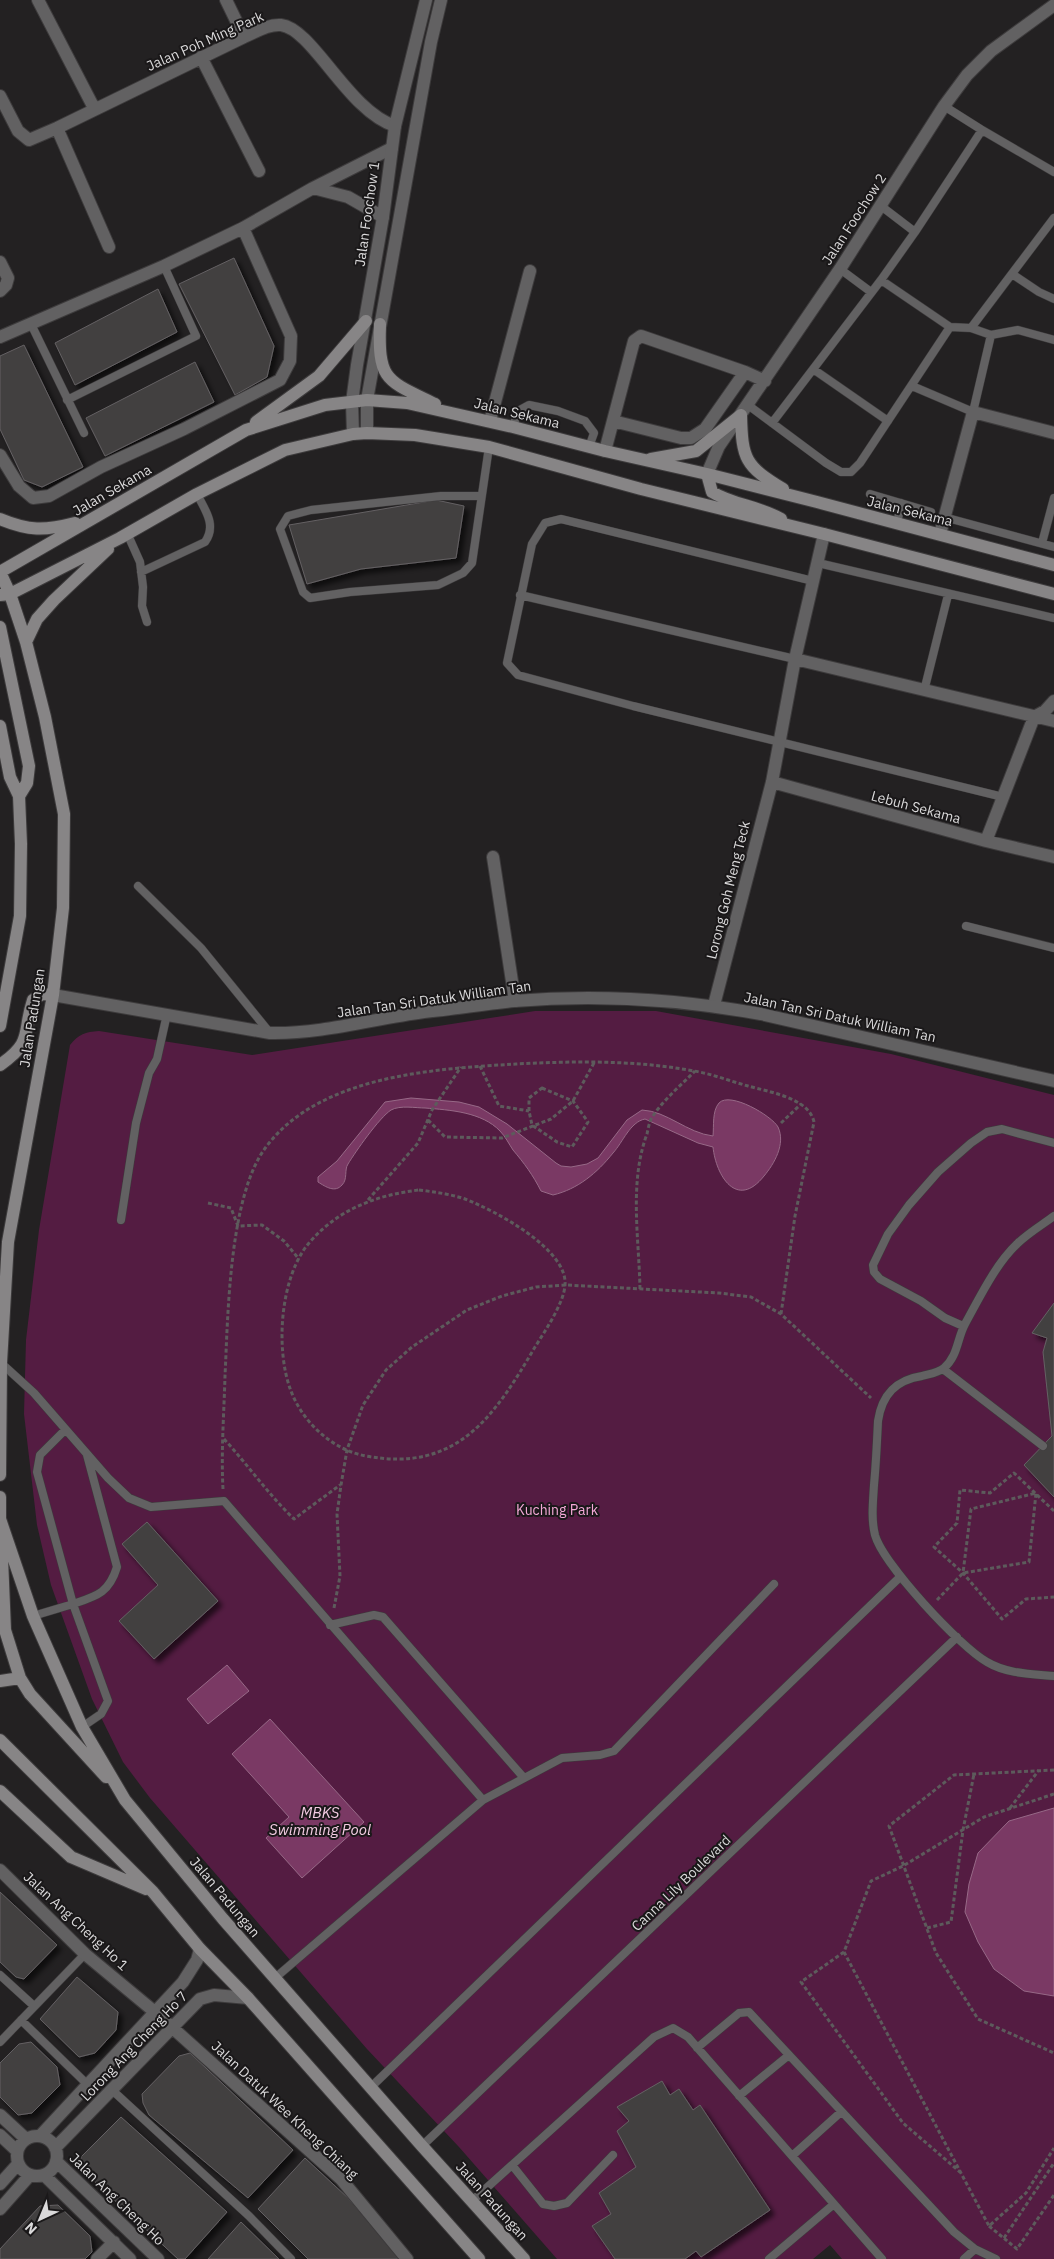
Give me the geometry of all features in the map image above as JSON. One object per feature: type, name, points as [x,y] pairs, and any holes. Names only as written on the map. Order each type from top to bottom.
[{"type":"main road","points":[[246,430],[319,376],[366,321]]},
{"type":"main road","points":[[380,324],[379,355],[385,372],[399,387],[452,413]]},
{"type":"main road","name":"Jalan Sekama","points":[[0,572],[246,430],[312,408],[367,400],[407,403],[490,421],[606,452],[707,474],[817,502],[1054,565]]},
{"type":"main road","points":[[643,460],[696,451],[745,410]]},
{"type":"main road","points":[[745,410],[742,444],[747,461],[762,475],[783,489],[817,502]]},
{"type":"main road","points":[[5,594],[124,535],[197,494],[285,450],[353,434],[367,433],[415,435],[489,447],[642,489],[1054,594]]},
{"type":"main road","points":[[707,474],[712,492],[720,497],[767,510],[791,526]]},
{"type":"main road","points":[[0,519],[34,530],[52,529],[89,520]]},
{"type":"main road","points":[[26,642],[37,619],[54,600],[124,535]]},
{"type":"main road","name":"Jalan Padungan","points":[[0,572],[5,594],[26,642],[45,717],[64,814],[63,908],[53,995],[8,1242],[1,1362],[0,1475]]},
{"type":"main road","points":[[0,627],[30,766],[26,783],[19,796]]},
{"type":"main road","points":[[0,726],[10,777],[19,796],[21,844],[20,916],[0,1026]]},
{"type":"main road","points":[[0,1065],[20,1050],[25,1041],[33,1000],[42,994],[53,995]]},
{"type":"main road","name":"Jalan Padungan","points":[[0,1497],[0,1519],[33,1616],[82,1727],[126,1800],[223,1919],[370,2088],[524,2259]]},
{"type":"main road","points":[[0,1519],[6,1630],[5,1646],[30,1694],[126,1800]]},
{"type":"main road","points":[[0,1681],[20,1678]]},
{"type":"main road","points":[[0,1740],[153,1892],[200,1949],[248,1998],[479,2259]]},
{"type":"main road","points":[[0,1791],[71,1857],[153,1892]]},
{"type":"street","points":[[38,0],[94,108]]},
{"type":"street","points":[[226,0],[244,37]]},
{"type":"street","name":"Jalan Foochow 1","points":[[353,434],[352,402],[356,365],[366,321],[383,217],[395,126],[426,0]]},
{"type":"street","points":[[367,433],[367,400],[431,42],[441,0]]},
{"type":"street","name":"Jalan Foochow 2","points":[[707,474],[719,446],[840,269],[944,106],[967,75],[992,51],[1054,5]]},
{"type":"street","name":"Jalan Poh Ming Park","points":[[0,96],[18,131],[28,140],[57,128],[94,108],[244,37],[267,27],[281,25],[294,29],[308,42],[356,100],[384,122],[395,126]]},
{"type":"street","points":[[201,57],[259,171]]},
{"type":"street","points":[[57,128],[109,247]]},
{"type":"street","points":[[3,332],[31,324],[164,266],[243,228],[313,188],[392,148]]},
{"type":"street","points":[[313,188],[348,197],[383,217]]},
{"type":"street","points":[[0,455],[19,486],[33,498],[49,496],[101,467],[280,380],[290,362],[291,336],[243,228]]},
{"type":"street","points":[[0,262],[8,278],[6,285],[0,290]]},
{"type":"street","points":[[490,421],[530,271]]},
{"type":"street","points":[[606,452],[634,341],[641,336],[745,372],[765,381]]},
{"type":"street","points":[[613,421],[680,438],[691,438],[705,429],[745,372]]},
{"type":"street","points":[[940,534],[973,412],[1054,433]]},
{"type":"street","name":"Lorong Goh Meng Teck","points":[[714,1005],[772,782],[795,658],[824,534]]},
{"type":"street","points":[[795,658],[924,691],[1054,721]]},
{"type":"street","points":[[986,841],[1034,717],[1045,711],[1054,701]]},
{"type":"street","name":"Lebuh Sekama","points":[[772,782],[986,841],[1054,857]]},
{"type":"street","points":[[493,857],[515,1001]]},
{"type":"street","name":"Jalan Tan Sri Datuk William Tan","points":[[53,995],[270,1033],[318,1030],[407,1015],[515,1001],[606,998],[654,999],[714,1005],[879,1040],[1054,1081]]},
{"type":"street","name":"Jalan Ang Cheng Ho 1","points":[[0,1870],[85,1954],[156,2013]]},
{"type":"street","name":"Lorong Ang Cheng Ho 7","points":[[40,2136],[156,2013],[190,1973],[200,1949]]},
{"type":"street","name":"Lorong Ang Cheng Ho 7","points":[[55,2148],[200,1999],[214,1995],[248,1998]]},
{"type":"street","name":"Jalan Datuk Wee Kheng Chiang","points":[[156,2013],[341,2179],[407,2259]]},
{"type":"street","points":[[0,2115],[26,2139]]},
{"type":"street","points":[[0,2135],[17,2151]]},
{"type":"street","points":[[40,2136],[46,2138],[55,2148],[56,2161],[49,2172],[44,2175],[25,2173],[18,2164],[17,2151],[26,2139],[40,2136]]},
{"type":"street","name":"Jalan Ang Cheng Ho","points":[[56,2161],[158,2259]]},
{"type":"street","points":[[0,2184],[18,2164]]},
{"type":"street","points":[[0,2209],[30,2175]]},
{"type":"street","points":[[44,2175],[130,2259]]},
{"type":"street","points":[[97,2259],[114,2242]]},
{"type":"lane","points":[[944,106],[1054,172]]},
{"type":"lane","points":[[772,423],[916,232],[982,130]]},
{"type":"lane","points":[[881,206],[916,232]]},
{"type":"lane","points":[[972,328],[1054,218]]},
{"type":"lane","points":[[67,400],[196,336],[164,266]]},
{"type":"lane","points":[[840,269],[871,292]]},
{"type":"lane","points":[[1012,274],[1024,283],[1054,299]]},
{"type":"lane","points":[[881,280],[950,327],[972,328],[991,335],[1018,330],[1054,340]]},
{"type":"lane","points":[[31,324],[84,433]]},
{"type":"lane","points":[[745,410],[772,423],[841,472],[851,472],[860,463],[950,327]]},
{"type":"lane","points":[[912,386],[973,412],[991,335]]},
{"type":"lane","points":[[813,369],[888,421]]},
{"type":"lane","points":[[513,427],[518,411],[529,405],[558,410],[585,421],[594,434],[589,447]]},
{"type":"lane","points":[[482,496],[441,496],[311,510],[288,516],[280,529],[303,592],[310,598],[350,592],[438,585],[463,573],[472,564],[482,496],[489,447]]},
{"type":"lane","points":[[141,572],[205,542],[210,534],[211,521],[197,494]]},
{"type":"lane","points":[[870,494],[931,512]]},
{"type":"lane","points":[[1042,543],[1054,498]]},
{"type":"lane","points":[[897,524],[901,503]]},
{"type":"lane","points":[[944,517],[1054,547]]},
{"type":"lane","points":[[814,581],[562,519],[545,523],[532,544],[507,663],[518,675],[779,743],[1003,798]]},
{"type":"lane","points":[[124,535],[140,562],[142,606],[147,622]]},
{"type":"lane","points":[[818,563],[948,595],[1054,618]]},
{"type":"lane","points":[[520,595],[795,658]]},
{"type":"lane","points":[[924,691],[948,595]]},
{"type":"lane","points":[[138,886],[177,922],[201,948],[270,1033]]},
{"type":"lane","points":[[966,926],[1054,948]]},
{"type":"lane","points":[[121,1220],[136,1123],[149,1072],[157,1059],[168,1014]]},
{"type":"lane","points":[[964,1326],[945,1318],[921,1301],[880,1279],[874,1272],[873,1265],[888,1234],[909,1205],[938,1172],[971,1143],[987,1132],[1002,1129],[1054,1143]]},
{"type":"lane","points":[[1054,1216],[1018,1243],[1005,1257],[964,1326],[955,1354],[943,1369],[933,1374],[906,1380],[893,1387],[880,1407],[872,1517],[874,1533],[879,1548],[900,1577],[957,1637],[981,1658],[1002,1669],[1054,1676]]},
{"type":"lane","points":[[1,1362],[34,1393],[65,1430],[129,1498],[151,1506],[224,1501],[483,1800]]},
{"type":"lane","points":[[943,1369],[1043,1446]]},
{"type":"lane","points":[[65,1430],[40,1455],[37,1472],[73,1604],[108,1701],[101,1714],[82,1727]]},
{"type":"lane","points":[[33,1616],[93,1598],[104,1591],[112,1582],[117,1567],[86,1453]]},
{"type":"lane","points":[[370,2088],[900,1577]]},
{"type":"lane","points":[[275,1978],[483,1800],[562,1758],[600,1756],[614,1751],[774,1584]]},
{"type":"lane","points":[[330,1625],[374,1614],[383,1617],[524,1778]]},
{"type":"lane","name":"Canna Lily Boulevard","points":[[422,2146],[957,1637]]},
{"type":"lane","points":[[0,2042],[85,1954]]},
{"type":"lane","points":[[0,1975],[34,2006]]},
{"type":"lane","points":[[697,2048],[739,2013],[749,2012],[954,2232],[975,2250],[996,2259]]},
{"type":"lane","points":[[21,2020],[88,2085]]},
{"type":"lane","points":[[472,2201],[654,2037],[674,2028],[688,2037],[882,2259]]},
{"type":"lane","points":[[739,2096],[789,2055]]},
{"type":"lane","points":[[112,2090],[249,2216],[291,2259]]},
{"type":"lane","points":[[792,2156],[841,2112]]},
{"type":"lane","points":[[512,2165],[543,2204],[554,2206],[567,2203],[613,2155]]},
{"type":"lane","points":[[769,2259],[834,2204]]},
{"type":"lane","points":[[964,2259],[975,2250]]},
{"type":"path","points":[[428,1120],[445,1136],[502,1138],[551,1119],[573,1102],[596,1060]]},
{"type":"path","points":[[224,1501],[228,1309],[238,1226],[245,1196],[257,1162],[271,1142],[291,1121],[316,1104],[347,1090],[399,1076],[462,1066],[596,1060],[695,1071],[764,1091],[800,1104],[813,1114],[814,1122],[795,1216],[781,1314]]},
{"type":"path","points":[[368,1200],[418,1143],[432,1110],[462,1066]]},
{"type":"path","points":[[480,1066],[499,1106],[528,1111]]},
{"type":"path","points":[[640,1289],[638,1165],[650,1121],[695,1071]]},
{"type":"path","points":[[542,1088],[573,1102],[588,1122],[572,1147],[557,1142],[532,1125],[528,1111],[529,1098],[542,1088]]},
{"type":"path","points":[[781,1123],[800,1104]]},
{"type":"path","points":[[419,1190],[466,1199],[503,1218],[542,1244],[562,1269],[566,1285],[559,1305],[512,1386],[496,1408],[461,1442],[446,1450],[408,1460],[364,1456],[332,1442],[317,1430],[302,1412],[291,1391],[284,1363],[284,1306],[299,1259],[309,1243],[347,1210],[368,1200],[393,1193],[419,1190]]},
{"type":"path","points":[[208,1202],[231,1208],[238,1226]]},
{"type":"path","points":[[238,1226],[262,1226],[284,1241],[299,1259]]},
{"type":"path","points":[[330,1625],[340,1576],[337,1514],[347,1450],[353,1429],[372,1389],[386,1370],[412,1347],[467,1310],[536,1287],[566,1285],[738,1294],[762,1302],[781,1314],[880,1407]]},
{"type":"path","points":[[224,1438],[248,1464],[270,1495],[294,1519],[341,1485]]},
{"type":"path","points":[[1054,1511],[1014,1473],[990,1494],[960,1490],[957,1523],[934,1547],[963,1573],[1002,1619],[1026,1599],[1054,1597]]},
{"type":"path","points":[[929,1608],[963,1573],[1029,1562],[1036,1493]]},
{"type":"path","points":[[963,1573],[971,1509],[1036,1493]]},
{"type":"path","points":[[1010,1808],[1039,1770]]},
{"type":"path","points":[[1054,1770],[954,1775],[889,1826],[936,1953],[978,2019],[1054,2053]]},
{"type":"path","points":[[927,1928],[951,1922],[974,1774]]},
{"type":"path","points":[[962,2174],[903,2123],[801,1982],[844,1952],[871,1881],[903,1866],[984,1817],[1054,1794]]},
{"type":"path","points":[[844,1952],[989,2226],[1017,2249],[1054,2195]]},
{"type":"path","points":[[989,2226],[1026,2193],[1054,2148]]},
{"type":"path","points":[[1004,2238],[1054,2163]]},
{"type":"green space","name":"Kuching Park","points":[[535,1011],[656,1011],[891,1054],[1054,1095],[1054,2259],[842,2259],[830,2245],[813,2259],[557,2259],[459,2147],[367,2049],[150,1798],[123,1762],[92,1699],[51,1585],[37,1525],[24,1414],[26,1340],[39,1230],[70,1045],[83,1034],[99,1031],[252,1055]]},
{"type":"water","points":[[411,1098],[459,1102],[479,1107],[507,1124],[561,1166],[571,1167],[587,1164],[598,1158],[627,1120],[642,1110],[660,1114],[694,1131],[713,1136],[715,1110],[719,1103],[724,1100],[741,1102],[760,1111],[778,1127],[781,1140],[775,1160],[764,1176],[754,1186],[745,1190],[737,1189],[729,1185],[723,1178],[718,1169],[713,1147],[698,1143],[645,1119],[631,1128],[613,1153],[594,1173],[571,1189],[553,1195],[541,1191],[502,1133],[493,1125],[475,1116],[455,1111],[403,1107],[391,1110],[374,1127],[348,1164],[345,1180],[342,1185],[333,1189],[318,1182],[318,1177],[337,1161],[385,1102]]},
{"type":"water","points":[[227,1665],[249,1691],[208,1724],[187,1699]]},
{"type":"water","name":"MBKS Swimming Pool","points":[[270,1719],[364,1822],[302,1878],[266,1838],[289,1817],[232,1754]]},
{"type":"water","points":[[1054,1808],[1054,1996],[1024,1991],[994,1969],[978,1942],[965,1912],[969,1884],[978,1853],[1009,1821]]},
{"type":"building","points":[[234,258],[274,346],[267,377],[235,395],[179,284]]},
{"type":"building","points":[[158,289],[177,332],[75,385],[55,343]]},
{"type":"building","points":[[24,345],[83,467],[42,487],[24,480],[0,429],[0,356]]},
{"type":"building","points":[[195,362],[214,402],[105,456],[86,418]]},
{"type":"building","points":[[436,500],[464,506],[456,558],[361,569],[307,584],[289,525]]},
{"type":"building","points":[[1054,1303],[1054,1497],[1024,1465],[1052,1436],[1043,1352],[1047,1338],[1032,1333]]},
{"type":"building","points":[[147,1522],[218,1601],[154,1659],[119,1621],[158,1585],[122,1544]]},
{"type":"building","points":[[0,1892],[57,1945],[24,1979],[16,1977],[0,1962]]},
{"type":"building","points":[[77,1977],[118,2012],[116,2030],[95,2053],[79,2057],[40,2019]]},
{"type":"building","points":[[31,2042],[57,2067],[60,2085],[32,2113],[18,2115],[0,2097],[0,2063],[19,2044]]},
{"type":"building","points":[[190,2053],[293,2150],[248,2198],[149,2115],[143,2103],[142,2094],[179,2056]]},
{"type":"building","points":[[662,2081],[670,2095],[679,2089],[693,2110],[700,2105],[770,2210],[701,2257],[696,2251],[685,2259],[615,2259],[592,2226],[611,2214],[599,2193],[636,2167],[617,2131],[629,2121],[617,2107]]},
{"type":"building","points":[[121,2117],[227,2212],[185,2259],[178,2259],[81,2169],[81,2157]]},
{"type":"building","points":[[305,2158],[348,2198],[401,2259],[308,2259],[258,2209]]},
{"type":"building","points":[[58,2205],[90,2236],[92,2252],[85,2259],[0,2259],[0,2249],[40,2206]]},
{"type":"building","points":[[241,2222],[279,2259],[208,2259]]}]
